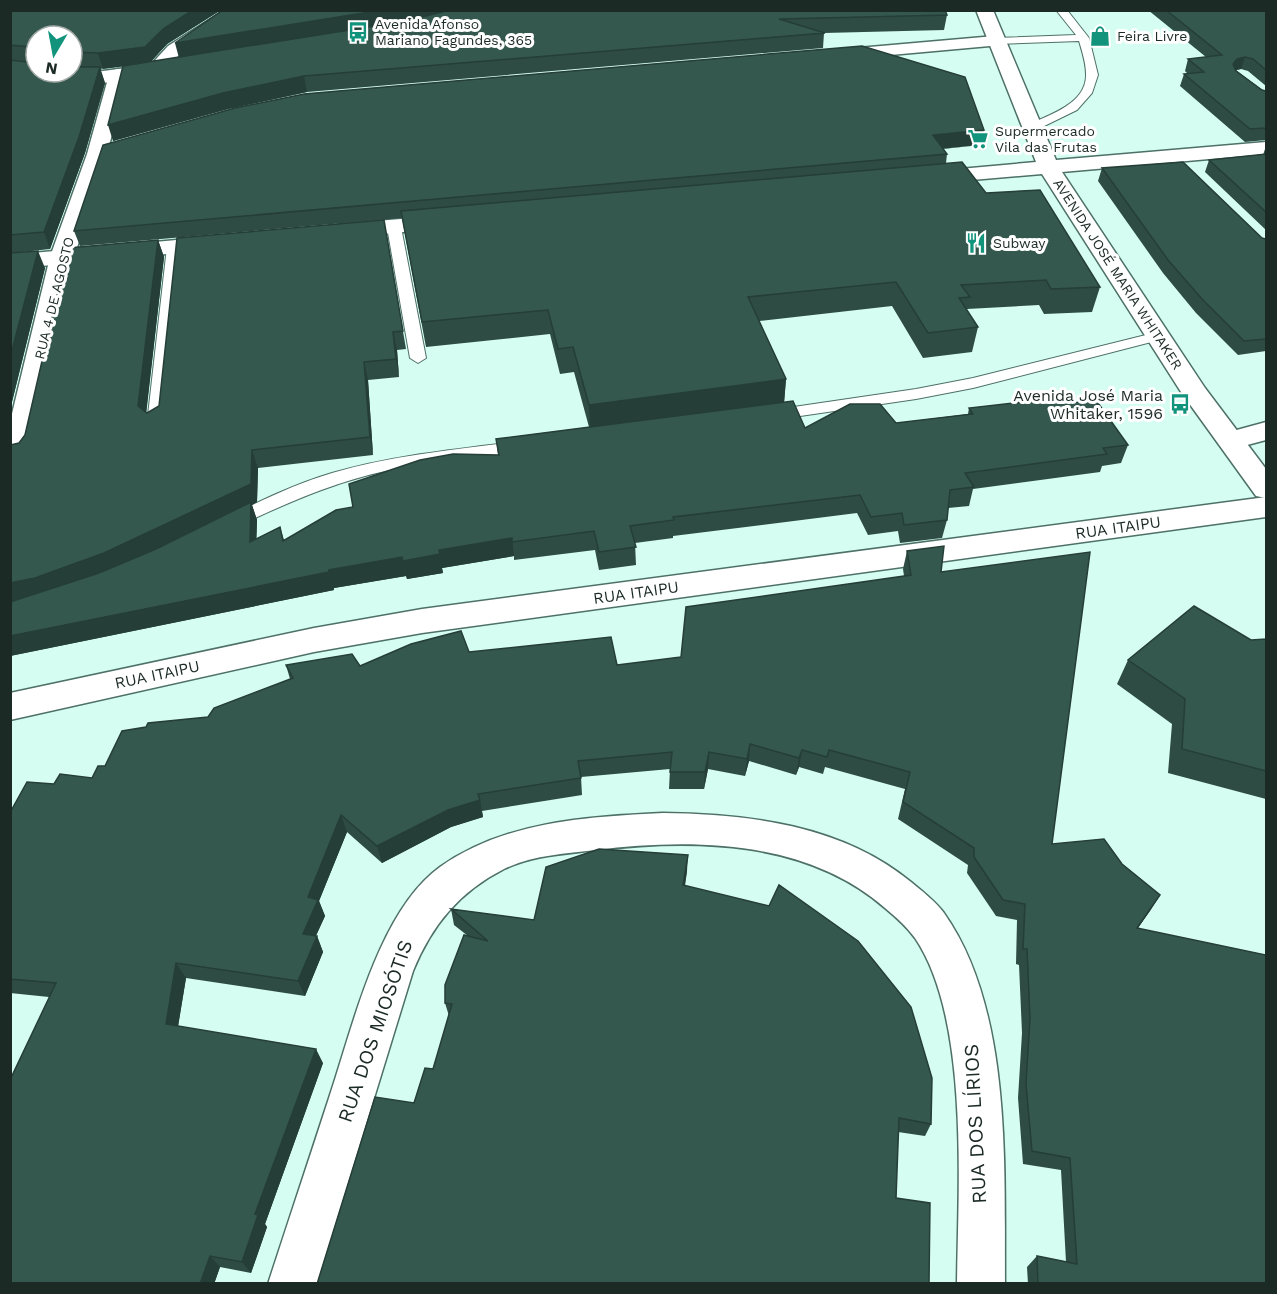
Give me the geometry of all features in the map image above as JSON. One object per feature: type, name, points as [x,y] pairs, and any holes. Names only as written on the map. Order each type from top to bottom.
[{"type":"street","points":[[155,70],[174,50],[238,10]]},
{"type":"street","name":"AVENIDA JOSÉ MARIA WHITAKER","points":[[984,10],[1049,168],[1194,392],[1232,440],[1266,489]]},
{"type":"street","points":[[816,56],[995,41]]},
{"type":"street","points":[[84,76],[118,75],[178,67]]},
{"type":"street","name":"RUA 4 DE AGOSTO","points":[[17,453],[62,257],[97,154],[118,75]]},
{"type":"street","points":[[97,154],[120,147]]},
{"type":"street","points":[[903,180],[1175,158],[1266,148]]},
{"type":"street","points":[[1175,158],[1192,173]]},
{"type":"street","points":[[316,234],[465,220]]},
{"type":"street","points":[[10,262],[239,241]]},
{"type":"street","points":[[1232,440],[1266,431]]},
{"type":"street","name":"RUA ITAIPU","points":[[10,707],[314,640],[422,621],[1266,507]]},
{"type":"street","name":"RUA DOS MIOSÓTIS","points":[[292,1284],[392,971],[406,936],[427,906],[451,882],[489,859],[532,842],[600,832],[682,826],[752,833]]},
{"type":"street","name":"RUA DOS LÍRIOS","points":[[752,833],[804,845],[866,869],[894,887],[931,926],[959,984],[972,1045],[979,1125],[981,1284]]},
{"type":"lane","points":[[1034,127],[1073,108],[1086,93],[1092,75],[1084,38],[1061,10]]},
{"type":"lane","points":[[995,41],[1084,38]]},
{"type":"lane","points":[[394,226],[418,358]]},
{"type":"lane","points":[[155,424],[174,247]]},
{"type":"lane","points":[[760,417],[916,394],[973,383],[1158,336]]},
{"type":"lane","points":[[219,528],[294,493],[337,477],[429,458],[543,444]]},
{"type":"building","points":[[10,10],[193,10],[163,29],[145,47],[84,52],[84,24],[24,24],[24,46],[10,45]]},
{"type":"building","points":[[223,10],[382,10],[175,43]]},
{"type":"building","points":[[450,10],[945,10],[947,15],[779,19],[825,33],[304,76],[223,93],[108,125],[123,66],[406,21]]},
{"type":"building","points":[[1166,10],[1266,10],[1266,70],[1253,59],[1245,57],[1237,59],[1233,64],[1236,71],[1266,91],[1266,128],[1250,129],[1184,74],[1204,72],[1188,59],[1222,55]]},
{"type":"building","points":[[862,46],[965,77],[984,130],[933,135],[947,154],[74,231],[103,145],[235,108],[304,94]]},
{"type":"building","points":[[10,60],[24,62],[24,84],[84,84],[84,67],[100,67],[79,137],[44,232],[10,235]]},
{"type":"building","points":[[1266,154],[1266,212],[1209,160]]},
{"type":"building","points":[[962,162],[986,193],[1040,190],[1100,287],[1051,289],[1046,280],[961,285],[970,297],[959,298],[978,327],[928,333],[896,282],[748,297],[786,379],[589,405],[573,347],[558,349],[548,310],[422,322],[401,211]]},
{"type":"building","points":[[1183,162],[1262,238],[1266,239],[1266,339],[1244,341],[1202,299],[1168,260],[1102,168]]},
{"type":"building","points":[[384,220],[403,331],[393,332],[396,359],[364,362],[370,437],[252,450],[251,484],[104,553],[35,578],[10,583],[10,445],[19,443],[25,435],[68,248],[158,240],[138,406],[147,413],[159,406],[177,238]]},
{"type":"building","points":[[38,251],[10,358],[10,253]]},
{"type":"building","points":[[1067,397],[1071,403],[1096,400],[1128,445],[1103,448],[1107,454],[965,473],[974,487],[950,490],[947,520],[904,525],[902,513],[871,517],[860,495],[673,517],[674,520],[630,526],[636,547],[599,552],[594,531],[512,542],[512,538],[439,550],[440,554],[403,561],[402,557],[329,570],[329,572],[10,636],[10,602],[99,573],[156,549],[251,502],[250,542],[280,527],[283,541],[336,510],[353,507],[349,484],[420,460],[453,454],[499,455],[496,439],[793,401],[805,428],[850,404],[880,404],[896,423],[973,414],[969,408]]},
{"type":"building","points":[[944,546],[941,572],[1090,552],[1052,844],[1104,839],[1122,864],[1160,895],[1137,928],[1266,955],[1266,1284],[1038,1284],[1037,1256],[1077,1264],[1070,1158],[1032,1151],[1026,1084],[1030,1018],[1027,949],[1023,949],[1025,904],[1003,900],[974,857],[974,848],[903,802],[910,772],[829,750],[827,757],[802,750],[799,758],[750,744],[747,759],[709,752],[705,772],[670,772],[672,752],[578,761],[581,778],[478,794],[480,800],[448,810],[377,846],[341,815],[308,897],[318,900],[303,934],[317,936],[298,981],[176,963],[166,1024],[316,1049],[255,1214],[258,1215],[242,1262],[210,1256],[200,1284],[10,1284],[10,1080],[56,983],[10,979],[10,809],[27,782],[54,784],[60,774],[92,778],[98,766],[105,766],[122,731],[146,727],[148,723],[208,717],[214,708],[293,678],[286,665],[352,654],[360,666],[411,644],[461,631],[469,652],[611,637],[617,665],[681,657],[686,607],[911,575],[907,551]]},
{"type":"building","points":[[1194,606],[1251,640],[1266,639],[1266,771],[1182,749],[1185,699],[1128,660]]},
{"type":"building","points":[[599,849],[688,855],[683,885],[769,906],[779,885],[858,941],[911,1007],[932,1078],[931,1124],[899,1118],[896,1198],[930,1203],[929,1284],[317,1284],[375,1097],[414,1103],[425,1068],[433,1069],[452,1004],[445,1003],[445,985],[464,935],[488,941],[451,909],[534,920],[546,867]]},
{"type":"place","name":"Avenida Afonso Mariano Fagundes, 365","points":[[358,32]]},
{"type":"place","name":"Feira Livre","points":[[1100,36]]},
{"type":"place","name":"Supermercado Vila das Frutas","points":[[978,139]]},
{"type":"place","name":"Subway","points":[[976,243]]},
{"type":"place","name":"Avenida José Maria Whitaker, 1596","points":[[1180,404]]}]
